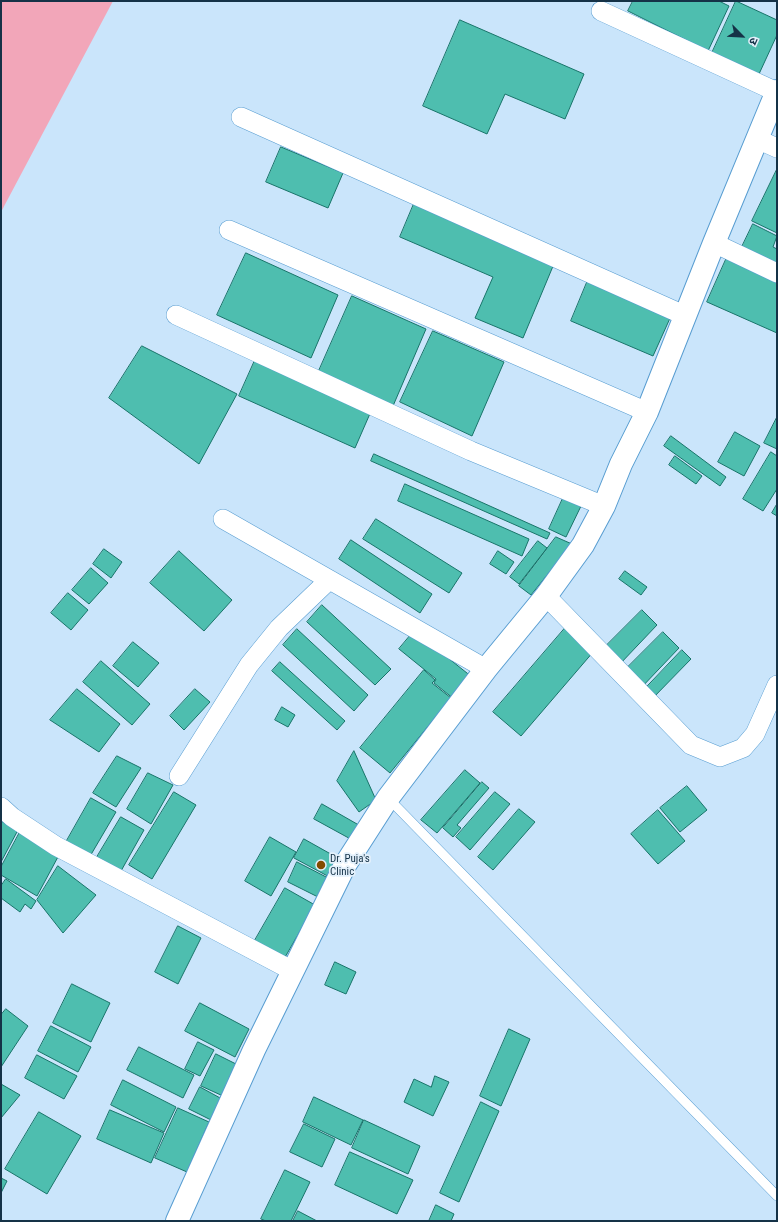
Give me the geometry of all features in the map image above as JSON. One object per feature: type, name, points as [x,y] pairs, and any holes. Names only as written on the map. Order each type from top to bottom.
[{"type":"street","points":[[178,1221],[254,1050],[345,865],[388,798],[486,669],[546,596],[583,545],[604,506],[647,412],[714,243],[777,91],[601,11]]},
{"type":"street","points":[[241,117],[686,316]]},
{"type":"street","points":[[757,139],[777,148]]},
{"type":"street","points":[[230,230],[647,412]]},
{"type":"street","points":[[714,243],[777,273]]},
{"type":"street","points":[[176,315],[471,451],[604,506]]},
{"type":"street","points":[[223,519],[486,669]]},
{"type":"street","points":[[179,776],[249,664],[279,628],[329,580]]},
{"type":"street","points":[[546,596],[691,745],[720,757],[743,748],[755,734],[777,685]]},
{"type":"street","points":[[1,807],[12,817],[56,846],[293,971]]},
{"type":"lane","points":[[388,798],[777,1196]]},
{"type":"shaded area","points":[[1,1],[113,1],[1,212]]},
{"type":"building","points":[[633,1],[719,1],[729,6],[708,51],[628,11]]},
{"type":"building","points":[[736,1],[777,20],[777,35],[759,74],[712,53]]},
{"type":"building","points":[[460,20],[584,74],[565,119],[505,94],[487,134],[423,106]]},
{"type":"building","points":[[281,147],[343,173],[328,208],[266,182]]},
{"type":"building","points":[[777,169],[777,233],[752,221]]},
{"type":"building","points":[[416,199],[556,259],[523,338],[475,318],[493,277],[400,237]]},
{"type":"building","points":[[753,224],[777,236],[773,247],[777,249],[777,272],[739,253]]},
{"type":"building","points":[[246,253],[338,295],[311,358],[217,315]]},
{"type":"building","points":[[728,255],[777,278],[777,333],[707,302]]},
{"type":"building","points":[[588,280],[671,316],[653,356],[571,321]]},
{"type":"building","points":[[352,296],[426,329],[393,406],[318,373]]},
{"type":"building","points":[[433,331],[504,362],[472,436],[400,402]]},
{"type":"building","points":[[142,346],[237,394],[199,464],[109,398]]},
{"type":"building","points":[[256,358],[372,409],[355,448],[239,396]]},
{"type":"building","points":[[777,417],[777,449],[764,443]]},
{"type":"building","points":[[735,432],[760,446],[744,476],[718,462]]},
{"type":"building","points":[[671,436],[726,477],[720,486],[664,446]]},
{"type":"building","points":[[771,452],[777,456],[777,489],[763,511],[743,499]]},
{"type":"building","points":[[374,454],[550,533],[547,539],[371,461]]},
{"type":"building","points":[[675,456],[702,476],[696,484],[669,465]]},
{"type":"building","points":[[405,484],[529,539],[522,556],[398,501]]},
{"type":"building","points":[[564,496],[582,504],[566,537],[549,529]]},
{"type":"building","points":[[777,504],[777,516],[772,513]]},
{"type":"building","points":[[376,519],[462,573],[449,593],[363,539]]},
{"type":"building","points":[[556,537],[572,544],[531,595],[519,586]]},
{"type":"building","points":[[351,540],[432,594],[420,613],[339,559]]},
{"type":"building","points":[[538,541],[547,548],[519,584],[510,577]]},
{"type":"building","points":[[104,549],[122,562],[111,578],[93,564]]},
{"type":"building","points":[[179,551],[232,600],[204,631],[150,583]]},
{"type":"building","points":[[498,551],[514,562],[506,574],[490,564]]},
{"type":"building","points":[[91,568],[108,583],[89,604],[72,590]]},
{"type":"building","points":[[625,571],[647,587],[641,595],[619,579]]},
{"type":"building","points":[[68,593],[88,610],[71,630],[51,613]]},
{"type":"building","points":[[322,605],[391,669],[375,685],[307,622]]},
{"type":"building","points":[[642,610],[657,625],[619,665],[603,649]]},
{"type":"building","points":[[566,627],[594,651],[521,736],[493,712]]},
{"type":"building","points":[[297,629],[368,695],[354,711],[283,645]]},
{"type":"building","points":[[414,631],[472,677],[454,699],[434,683],[436,679],[399,649]]},
{"type":"building","points":[[663,632],[679,648],[639,690],[622,673]]},
{"type":"building","points":[[133,642],[159,663],[138,687],[113,666]]},
{"type":"building","points":[[682,650],[691,659],[651,700],[642,692]]},
{"type":"building","points":[[101,661],[150,704],[132,725],[83,682]]},
{"type":"building","points":[[280,662],[345,721],[337,730],[272,671]]},
{"type":"building","points":[[424,670],[435,680],[432,683],[451,698],[390,773],[360,748]]},
{"type":"building","points":[[77,689],[120,724],[99,752],[50,720]]},
{"type":"building","points":[[195,689],[210,702],[184,730],[170,716]]},
{"type":"building","points":[[282,707],[295,715],[288,727],[275,720]]},
{"type":"building","points":[[354,751],[376,800],[359,812],[337,781]]},
{"type":"building","points":[[117,756],[141,768],[116,807],[93,793]]},
{"type":"building","points":[[465,770],[480,783],[437,833],[421,820]]},
{"type":"building","points":[[148,773],[173,785],[151,824],[127,809]]},
{"type":"building","points":[[482,782],[489,788],[457,825],[461,828],[453,837],[443,828]]},
{"type":"building","points":[[687,786],[707,810],[680,832],[660,808]]},
{"type":"building","points":[[174,792],[196,805],[152,879],[129,865]]},
{"type":"building","points":[[495,792],[510,804],[470,850],[456,837]]},
{"type":"building","points":[[91,798],[116,812],[89,858],[65,844]]},
{"type":"building","points":[[322,804],[364,828],[356,842],[314,819]]},
{"type":"building","points":[[519,809],[535,822],[493,870],[478,857]]},
{"type":"building","points":[[658,810],[685,841],[658,864],[631,834]]},
{"type":"building","points":[[121,817],[144,830],[121,871],[97,857]]},
{"type":"building","points":[[1,821],[18,830],[1,862]]},
{"type":"building","points":[[20,832],[59,855],[37,896],[1,875],[1,867]]},
{"type":"building","points":[[270,837],[296,852],[271,896],[245,881]]},
{"type":"building","points":[[304,839],[345,862],[335,880],[294,858]]},
{"type":"building","points":[[297,862],[332,880],[322,899],[288,882]]},
{"type":"building","points":[[58,866],[96,895],[63,933],[37,900]]},
{"type":"building","points":[[6,879],[36,901],[31,909],[25,904],[20,912],[1,898],[1,886]]},
{"type":"building","points":[[285,888],[315,905],[284,959],[254,942]]},
{"type":"building","points":[[178,926],[201,938],[178,984],[155,972]]},
{"type":"building","points":[[335,962],[356,972],[346,994],[325,985]]},
{"type":"building","points":[[72,984],[110,1003],[91,1042],[53,1023]]},
{"type":"building","points":[[200,1003],[249,1029],[235,1057],[185,1031]]},
{"type":"building","points":[[6,1009],[28,1026],[1,1067],[1,1015]]},
{"type":"building","points":[[51,1026],[91,1047],[78,1072],[38,1051]]},
{"type":"building","points":[[509,1029],[530,1039],[501,1106],[480,1096]]},
{"type":"building","points":[[198,1042],[214,1050],[200,1076],[185,1069]]},
{"type":"building","points":[[139,1047],[194,1075],[183,1098],[127,1070]]},
{"type":"building","points":[[216,1054],[238,1065],[223,1096],[201,1086]]},
{"type":"building","points":[[37,1055],[77,1076],[64,1099],[25,1078]]},
{"type":"building","points":[[435,1076],[449,1082],[433,1116],[404,1102],[414,1079],[431,1087]]},
{"type":"building","points":[[123,1080],[176,1107],[164,1132],[111,1105]]},
{"type":"building","points":[[1,1084],[20,1095],[1,1118]]},
{"type":"building","points":[[200,1087],[222,1099],[211,1120],[189,1109]]},
{"type":"building","points":[[314,1097],[363,1120],[351,1145],[303,1122]]},
{"type":"building","points":[[481,1102],[499,1111],[459,1202],[440,1193]]},
{"type":"building","points":[[178,1108],[209,1122],[187,1172],[155,1158]]},
{"type":"building","points":[[110,1110],[164,1133],[151,1163],[97,1139]]},
{"type":"building","points":[[39,1112],[81,1136],[47,1194],[5,1169]]},
{"type":"building","points":[[364,1120],[420,1146],[408,1174],[352,1148]]},
{"type":"building","points":[[304,1124],[335,1139],[322,1167],[290,1152]]},
{"type":"building","points":[[350,1152],[413,1180],[397,1214],[335,1185]]},
{"type":"building","points":[[285,1170],[310,1182],[291,1221],[266,1221],[261,1219]]},
{"type":"building","points":[[1,1178],[7,1181],[1,1193]]},
{"type":"building","points":[[436,1205],[454,1214],[451,1221],[429,1221]]},
{"type":"building","points":[[298,1211],[317,1221],[293,1221]]},
{"type":"place","name":"Dr. Puja's Clinic","points":[[321,865]]}]
